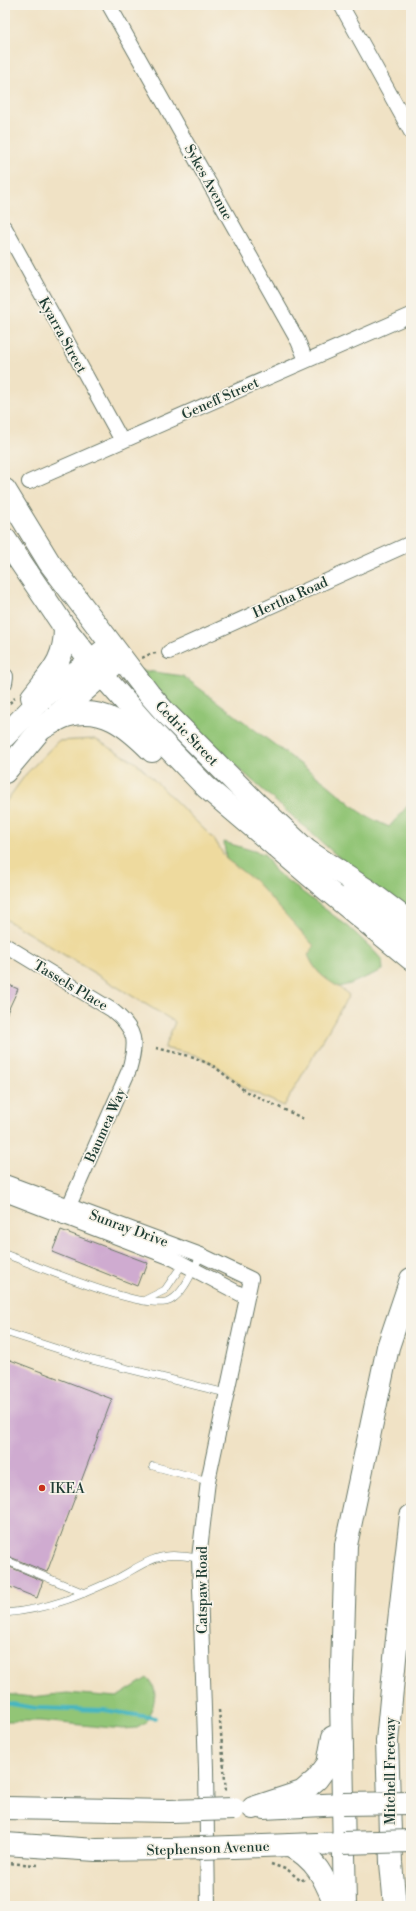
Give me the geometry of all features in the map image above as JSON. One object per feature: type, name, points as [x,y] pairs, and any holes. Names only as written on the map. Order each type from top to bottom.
[{"type":"main road","name":"Cedric Street","points":[[5,490],[49,562],[124,654],[163,710],[303,848],[364,901],[411,938]]},
{"type":"main road","name":"Cedric Street","points":[[5,539],[65,628],[96,668],[145,724],[206,788],[411,959]]},
{"type":"main road","points":[[5,734],[59,661],[65,644],[65,628]]},
{"type":"main road","points":[[5,734],[41,699],[124,654]]},
{"type":"main road","points":[[5,772],[41,729],[96,668]]},
{"type":"main road","points":[[41,729],[66,716],[98,713],[134,733],[174,775],[206,788]]},
{"type":"main road","points":[[303,848],[370,892],[411,923]]},
{"type":"main road","points":[[345,1906],[340,1697],[346,1545],[388,1347],[411,1279]]},
{"type":"main road","name":"Mitchell Freeway","points":[[395,1906],[391,1863],[387,1741],[411,1516]]},
{"type":"main road","points":[[238,1805],[302,1792],[317,1779],[328,1764],[340,1697]]},
{"type":"main road","points":[[5,1808],[170,1812],[238,1805],[411,1803]]},
{"type":"main road","name":"Stephenson Avenue","points":[[5,1844],[96,1850],[411,1841]]},
{"type":"main road","points":[[290,1845],[304,1853],[314,1863],[321,1873],[336,1906]]},
{"type":"street","name":"Sykes Avenue","points":[[109,5],[298,341],[306,360]]},
{"type":"street","points":[[341,5],[411,132]]},
{"type":"street","name":"Kyarra Street","points":[[5,228],[122,441]]},
{"type":"street","name":"Geneff Street","points":[[29,482],[411,315]]},
{"type":"street","name":"Hertha Road","points":[[169,652],[411,543]]},
{"type":"street","name":"Tassels Place","points":[[5,945],[112,1010],[123,1018],[132,1032]]},
{"type":"street","name":"Baumea Way","points":[[66,1211],[129,1070],[135,1049],[132,1032]]},
{"type":"street","name":"Sunray Drive","points":[[5,1182],[188,1266],[246,1297]]},
{"type":"street","name":"Sunray Drive","points":[[5,1194],[66,1211],[195,1253],[251,1279]]},
{"type":"street","name":"Catspaw Road","points":[[208,1906],[206,1769],[199,1558],[208,1481],[251,1279]]},
{"type":"lane","points":[[5,1254],[114,1294],[143,1301],[160,1303],[170,1301],[182,1288],[188,1266],[195,1253]]},
{"type":"lane","points":[[143,1301],[165,1290],[188,1266],[195,1253]]},
{"type":"lane","points":[[5,1332],[92,1360],[226,1392]]},
{"type":"lane","points":[[153,1466],[208,1481]]},
{"type":"lane","points":[[5,1613],[41,1608],[61,1603],[117,1578],[155,1558],[167,1555],[199,1558]]},
{"type":"lane","points":[[5,1560],[84,1593]]},
{"type":"path","points":[[124,654],[169,652]]},
{"type":"path","points":[[156,1048],[194,1058],[215,1067],[245,1091],[304,1119]]},
{"type":"path","points":[[218,1705],[238,1805]]},
{"type":"path","points":[[264,1861],[288,1870],[301,1881]]},
{"type":"green space","points":[[140,670],[183,676],[327,784],[364,815],[389,827],[411,802],[411,913],[353,870],[182,718]]},
{"type":"green space","points":[[224,842],[264,854],[276,872],[350,928],[373,950],[382,960],[383,970],[339,987],[324,978],[314,966],[308,955],[314,946],[255,881],[226,859]]},
{"type":"green space","points":[[147,1678],[152,1683],[154,1688],[155,1694],[153,1705],[146,1723],[137,1728],[123,1729],[40,1721],[5,1721],[5,1694],[32,1697],[67,1693],[117,1697]]},
{"type":"sand","points":[[95,739],[135,762],[215,840],[226,859],[255,881],[314,946],[308,955],[316,969],[349,995],[284,1106],[246,1089],[216,1065],[195,1055],[164,1048],[175,1022],[5,919],[5,803],[26,774],[58,741]]},
{"type":"building","points":[[5,983],[18,989],[5,1017]]},
{"type":"building","points":[[61,1230],[148,1263],[137,1286],[52,1252]]},
{"type":"building","name":"IKEA","points":[[5,1358],[112,1399],[47,1572],[5,1555]]},
{"type":"building","points":[[5,1565],[43,1581],[37,1598],[5,1585]]},
{"type":"waterway","points":[[5,1703],[36,1708],[104,1710],[155,1718]]},
{"type":"place","name":"IKEA","points":[[42,1488]]}]
